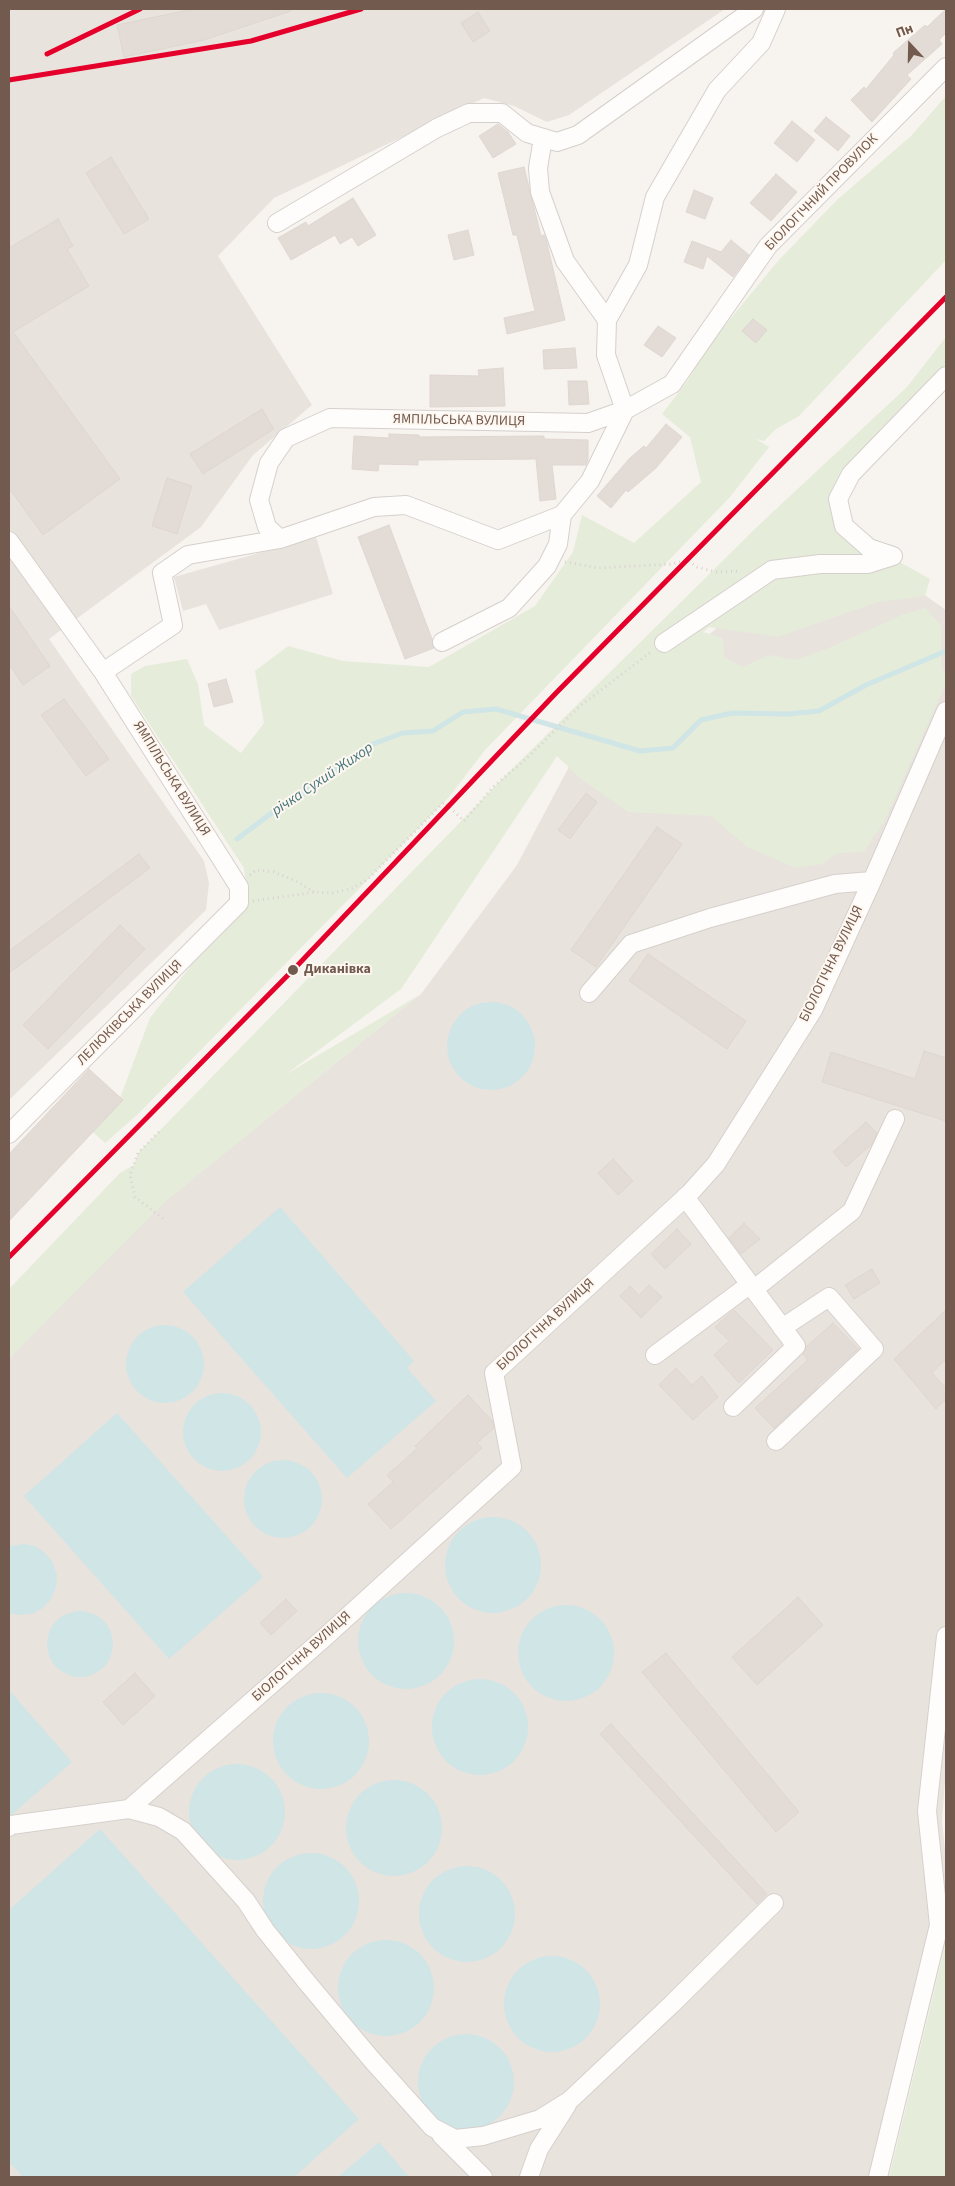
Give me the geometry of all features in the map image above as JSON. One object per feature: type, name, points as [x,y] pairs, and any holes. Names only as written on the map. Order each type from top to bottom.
[{"type":"street","points":[[277,223],[437,128],[468,113],[502,113],[527,133],[557,142],[578,135],[754,9]]},
{"type":"street","points":[[442,642],[509,608],[547,566],[558,544],[562,516],[590,480],[625,410],[606,355],[607,320],[638,265],[655,197],[717,90],[761,43],[776,9]]},
{"type":"street","name":"БІОЛОГІЧНИЙ ПРОВУЛОК","points":[[625,410],[672,384],[768,246],[946,67]]},
{"type":"street","points":[[543,138],[538,168],[540,192],[546,210],[565,261],[607,320]]},
{"type":"street","points":[[664,643],[772,570],[820,564],[868,564],[893,556],[869,548],[844,526],[838,499],[851,474],[946,376]]},
{"type":"street","name":"ЯМПІЛЬСЬКА ВУЛИЦЯ","points":[[280,539],[267,527],[259,500],[269,463],[286,438],[330,418],[588,424],[625,410]]},
{"type":"street","points":[[103,672],[172,624],[162,573],[188,555],[280,539],[374,507],[406,505],[498,540],[562,516]]},
{"type":"street","name":"ЯМПІЛЬСЬКА ВУЛИЦЯ","points":[[9,541],[103,672],[239,895]]},
{"type":"street","name":"БІОЛОГІЧНА ВУЛИЦЯ","points":[[129,1809],[324,1638],[512,1468],[494,1373],[685,1197],[716,1164],[812,1010],[872,881],[946,711]]},
{"type":"street","points":[[589,993],[631,944],[710,918],[835,884],[872,881]]},
{"type":"street","name":"ЛЕЛЮКІВСЬКА ВУЛИЦЯ","points":[[9,1134],[239,895]]},
{"type":"street","points":[[655,1355],[751,1287],[852,1211],[894,1119]]},
{"type":"street","points":[[685,1197],[796,1346],[733,1407]]},
{"type":"street","points":[[776,1441],[874,1349],[829,1297],[782,1328]]},
{"type":"street","points":[[878,2177],[939,1924],[927,1812],[946,1636]]},
{"type":"street","points":[[9,1827],[11,1825],[129,1809],[159,1817],[184,1831],[246,1901],[265,1930],[304,1980],[432,2126],[483,2177]]},
{"type":"street","points":[[432,2126],[455,2139],[483,2136],[540,2119],[569,2101],[672,2004],[774,1903]]},
{"type":"street","points":[[529,2177],[539,2149],[569,2101]]},
{"type":"path","points":[[560,560],[598,568],[672,564],[687,560],[697,567],[716,572],[744,571]]},
{"type":"path","points":[[239,895],[334,893],[353,888],[368,879],[444,802],[464,821],[493,787],[527,758],[550,734],[638,660],[664,643]]},
{"type":"path","points":[[239,895],[256,870],[274,872],[296,881],[315,892]]},
{"type":"path","points":[[159,1132],[138,1154],[130,1175],[135,1197],[166,1221]]},
{"type":"shaded area","points":[[9,9],[725,9],[569,115],[547,122],[514,106],[484,98],[274,198],[218,256],[312,405],[253,455],[201,527],[49,639],[204,861],[209,883],[206,910],[9,1100]]},
{"type":"shaded area","points":[[316,537],[333,594],[219,630],[206,604],[183,611],[174,577]]},
{"type":"shaded area","points":[[889,570],[946,610],[946,1767],[942,1822],[946,1858],[946,1941],[887,2177],[9,2177],[9,1358],[159,1206],[421,994],[517,865],[572,761],[659,675],[781,576]]},
{"type":"shaded area","points":[[491,1002],[508,1005],[516,1009],[528,1021],[532,1029],[535,1046],[532,1063],[528,1071],[516,1083],[508,1087],[491,1090],[474,1087],[466,1083],[454,1071],[450,1063],[447,1046],[450,1029],[454,1021],[466,1009],[474,1005]]},
{"type":"shaded area","points":[[280,1207],[414,1361],[407,1368],[436,1401],[347,1478],[183,1292]]},
{"type":"shaded area","points":[[157,1325],[173,1325],[187,1331],[198,1342],[204,1356],[204,1372],[198,1386],[187,1397],[173,1403],[157,1403],[143,1397],[132,1386],[126,1372],[126,1356],[132,1342],[143,1331]]},
{"type":"shaded area","points":[[214,1393],[230,1393],[244,1399],[255,1410],[261,1424],[261,1440],[255,1454],[244,1465],[230,1471],[214,1471],[200,1465],[189,1454],[183,1440],[183,1424],[189,1410],[200,1399]]},
{"type":"shaded area","points":[[117,1413],[263,1577],[169,1659],[24,1496]]},
{"type":"shaded area","points":[[275,1460],[291,1460],[305,1466],[316,1477],[322,1491],[322,1507],[316,1521],[305,1532],[291,1538],[275,1538],[261,1532],[250,1521],[244,1507],[244,1491],[250,1477],[261,1466]]},
{"type":"shaded area","points":[[493,1517],[511,1521],[527,1531],[537,1547],[541,1565],[537,1583],[527,1599],[511,1609],[493,1613],[475,1609],[459,1599],[449,1583],[445,1565],[449,1547],[459,1531],[475,1521]]},
{"type":"shaded area","points":[[24,1544],[35,1546],[45,1553],[53,1563],[57,1575],[56,1587],[51,1599],[43,1608],[32,1614],[19,1615],[9,1613],[9,1546]]},
{"type":"shaded area","points":[[406,1593],[424,1597],[440,1607],[450,1623],[454,1641],[450,1659],[440,1675],[424,1685],[406,1689],[388,1685],[372,1675],[362,1659],[358,1641],[362,1623],[372,1607],[388,1597]]},
{"type":"shaded area","points":[[566,1605],[584,1609],[600,1619],[610,1635],[614,1653],[610,1671],[600,1687],[584,1697],[566,1701],[548,1697],[532,1687],[522,1671],[518,1653],[522,1635],[532,1619],[548,1609]]},
{"type":"shaded area","points":[[80,1611],[93,1614],[103,1621],[110,1631],[113,1644],[110,1657],[103,1667],[93,1674],[80,1677],[67,1674],[57,1667],[50,1657],[47,1644],[50,1631],[57,1621],[67,1614]]},
{"type":"shaded area","points":[[480,1679],[498,1683],[514,1693],[524,1709],[528,1727],[524,1745],[514,1761],[498,1771],[480,1775],[462,1771],[446,1761],[436,1745],[432,1727],[436,1709],[446,1693],[462,1683]]},
{"type":"shaded area","points":[[9,1690],[72,1762],[9,1817]]},
{"type":"shaded area","points":[[321,1693],[339,1697],[355,1707],[365,1723],[369,1741],[365,1759],[355,1775],[339,1785],[321,1789],[303,1785],[287,1775],[277,1759],[273,1741],[277,1723],[287,1707],[303,1697]]},
{"type":"shaded area","points":[[237,1764],[255,1768],[271,1778],[281,1794],[285,1812],[281,1830],[271,1846],[255,1856],[237,1860],[219,1856],[203,1846],[193,1830],[189,1812],[193,1794],[203,1778],[219,1768]]},
{"type":"shaded area","points":[[394,1780],[412,1784],[428,1794],[438,1810],[442,1828],[438,1846],[428,1862],[412,1872],[394,1876],[376,1872],[360,1862],[350,1846],[346,1828],[350,1810],[360,1794],[376,1784]]},
{"type":"shaded area","points":[[100,1829],[359,2119],[294,2177],[23,2177],[9,2162],[9,1910]]},
{"type":"shaded area","points":[[311,1853],[329,1857],[345,1867],[355,1883],[359,1901],[355,1919],[345,1935],[329,1945],[311,1949],[293,1945],[277,1935],[267,1919],[263,1901],[267,1883],[277,1867],[293,1857]]},
{"type":"shaded area","points":[[467,1866],[485,1870],[501,1880],[511,1896],[515,1914],[511,1932],[501,1948],[485,1958],[467,1962],[449,1958],[433,1948],[423,1932],[419,1914],[423,1896],[433,1880],[449,1870]]},
{"type":"shaded area","points":[[386,1940],[404,1944],[420,1954],[430,1970],[434,1988],[430,2006],[420,2022],[404,2032],[386,2036],[368,2032],[352,2022],[342,2006],[338,1988],[342,1970],[352,1954],[368,1944]]},
{"type":"shaded area","points":[[552,1956],[570,1960],[586,1970],[596,1986],[600,2004],[596,2022],[586,2038],[570,2048],[552,2052],[534,2048],[518,2038],[508,2022],[504,2004],[508,1986],[518,1970],[534,1960]]},
{"type":"shaded area","points":[[466,2034],[484,2038],[500,2048],[510,2064],[514,2082],[510,2100],[500,2116],[484,2126],[466,2130],[448,2126],[432,2116],[422,2100],[418,2082],[422,2064],[432,2048],[448,2038]]},
{"type":"shaded area","points":[[379,2142],[409,2177],[338,2177]]},
{"type":"green space","points":[[946,96],[946,260],[799,416],[776,429],[764,441],[756,439],[769,447],[730,497],[485,750],[449,797],[138,1114],[105,1143],[93,1132],[120,1098],[150,1018],[247,894],[244,868],[131,696],[131,674],[145,666],[187,659],[198,684],[204,725],[241,753],[264,723],[255,671],[288,646],[343,661],[429,667],[535,606],[573,552],[582,515],[634,543],[701,482],[690,437],[662,414],[688,380],[708,346],[778,261],[837,200],[911,136]]},
{"type":"green space","points":[[946,337],[946,391],[851,474],[838,499],[860,540],[930,579],[925,596],[878,602],[778,637],[709,627],[703,632],[723,638],[724,657],[742,667],[769,655],[796,660],[831,647],[902,615],[925,608],[941,625],[941,665],[946,675],[946,683],[885,820],[864,852],[837,853],[822,864],[796,868],[747,847],[711,816],[628,812],[581,779],[557,756],[401,989],[285,1075],[421,994],[166,1201],[9,1358],[9,1289],[120,1173],[134,1165],[138,1153],[506,775],[760,524],[907,387]]},
{"type":"green space","points":[[946,1942],[946,2177],[889,2177]]},
{"type":"building","points":[[193,9],[291,9],[291,11],[204,40],[124,57],[117,25]]},
{"type":"building","points":[[946,9],[946,33],[939,40],[942,44],[907,75],[911,79],[872,122],[851,100],[864,87],[866,89],[894,55],[893,53],[925,25],[927,27]]},
{"type":"building","points":[[478,12],[490,31],[473,42],[461,23]]},
{"type":"building","points":[[826,117],[850,136],[838,151],[814,131]]},
{"type":"building","points":[[792,121],[815,140],[797,162],[774,143]]},
{"type":"building","points":[[498,124],[508,132],[516,144],[493,158],[479,136]]},
{"type":"building","points":[[111,157],[149,219],[124,234],[86,173]]},
{"type":"building","points":[[524,167],[541,236],[544,235],[546,239],[565,320],[507,334],[504,318],[535,311],[517,235],[513,235],[498,173]]},
{"type":"building","points":[[776,174],[797,192],[771,221],[750,203]]},
{"type":"building","points":[[694,190],[713,198],[705,219],[686,212]]},
{"type":"building","points":[[353,198],[376,235],[358,246],[352,237],[340,244],[335,235],[291,260],[278,238],[306,222],[308,226]]},
{"type":"building","points":[[58,219],[73,246],[67,249],[89,286],[13,332],[120,479],[43,535],[9,488],[9,248]]},
{"type":"building","points":[[468,230],[474,255],[454,260],[448,235]]},
{"type":"building","points":[[731,240],[749,255],[733,277],[707,256],[703,269],[684,262],[692,241],[721,252]]},
{"type":"building","points":[[753,319],[767,330],[756,343],[742,331]]},
{"type":"building","points":[[658,326],[676,338],[662,357],[644,345]]},
{"type":"building","points":[[575,348],[577,368],[544,369],[543,350]]},
{"type":"building","points":[[503,368],[505,406],[430,407],[430,375],[479,376],[478,370]]},
{"type":"building","points":[[568,381],[587,381],[589,404],[569,405]]},
{"type":"building","points":[[262,409],[274,429],[203,474],[190,454]]},
{"type":"building","points":[[666,424],[682,437],[656,468],[628,492],[626,490],[611,508],[597,496],[630,458],[644,446],[646,448]]},
{"type":"building","points":[[389,434],[419,435],[419,437],[544,436],[544,439],[588,440],[588,460],[586,465],[552,465],[556,499],[540,501],[536,459],[418,460],[418,465],[379,464],[378,471],[352,469],[354,436],[389,438]]},
{"type":"building","points":[[167,478],[192,486],[177,534],[152,526]]},
{"type":"building","points":[[389,525],[434,648],[405,659],[358,537]]},
{"type":"building","points":[[9,606],[50,666],[23,685],[9,664]]},
{"type":"building","points":[[226,679],[233,702],[214,707],[208,684]]},
{"type":"building","points":[[64,699],[109,759],[86,776],[41,715]]},
{"type":"building","points":[[586,793],[597,802],[570,839],[558,830]]},
{"type":"building","points":[[657,827],[682,844],[596,967],[571,950]]},
{"type":"building","points":[[139,854],[150,868],[9,973],[9,951]]},
{"type":"building","points":[[120,925],[145,949],[48,1049],[23,1025]]},
{"type":"building","points":[[648,954],[746,1021],[727,1049],[629,981]]},
{"type":"building","points":[[924,1051],[946,1058],[946,1121],[822,1082],[831,1052],[915,1079]]},
{"type":"building","points":[[89,1069],[123,1100],[9,1221],[9,1154]]},
{"type":"building","points":[[866,1122],[877,1133],[872,1144],[846,1167],[833,1152]]},
{"type":"building","points":[[613,1159],[633,1181],[618,1195],[598,1173]]},
{"type":"building","points":[[744,1223],[760,1239],[741,1254],[729,1238]]},
{"type":"building","points":[[677,1229],[691,1244],[665,1269],[651,1254]]},
{"type":"building","points":[[872,1269],[880,1283],[854,1299],[845,1285]]},
{"type":"building","points":[[649,1285],[662,1297],[641,1318],[620,1296],[630,1286],[639,1295]]},
{"type":"building","points":[[734,1310],[773,1350],[739,1383],[714,1355],[729,1341],[715,1327]]},
{"type":"building","points":[[946,1310],[946,1359],[932,1373],[946,1388],[946,1399],[936,1409],[894,1359]]},
{"type":"building","points":[[833,1323],[858,1349],[774,1428],[755,1408],[808,1360],[803,1354],[806,1347]]},
{"type":"building","points":[[676,1368],[692,1385],[702,1376],[718,1397],[693,1420],[659,1385]]},
{"type":"building","points":[[468,1395],[493,1422],[494,1428],[477,1443],[482,1448],[391,1529],[368,1504],[393,1482],[387,1475],[418,1448],[415,1446]]},
{"type":"building","points":[[798,1597],[823,1625],[757,1685],[732,1657]]},
{"type":"building","points":[[286,1599],[297,1611],[271,1635],[260,1623]]},
{"type":"building","points":[[666,1653],[799,1812],[776,1832],[642,1672]]},
{"type":"building","points":[[135,1673],[155,1696],[123,1725],[103,1702]]},
{"type":"building","points":[[611,1724],[767,1894],[757,1904],[600,1734]]},
{"type":"waterway","name":"річка Сухий Жихор","points":[[237,839],[370,745],[403,733],[433,731],[463,712],[496,709],[640,751],[673,748],[701,720],[732,713],[788,714],[819,711],[866,685],[946,651]]},
{"type":"transit line","points":[[47,54],[140,9]]},
{"type":"transit line","points":[[9,80],[251,41],[361,9]]},
{"type":"transit line","points":[[9,1257],[295,968],[556,693],[946,297]]},
{"type":"place","name":"Диканівка","points":[[293,970]]}]
